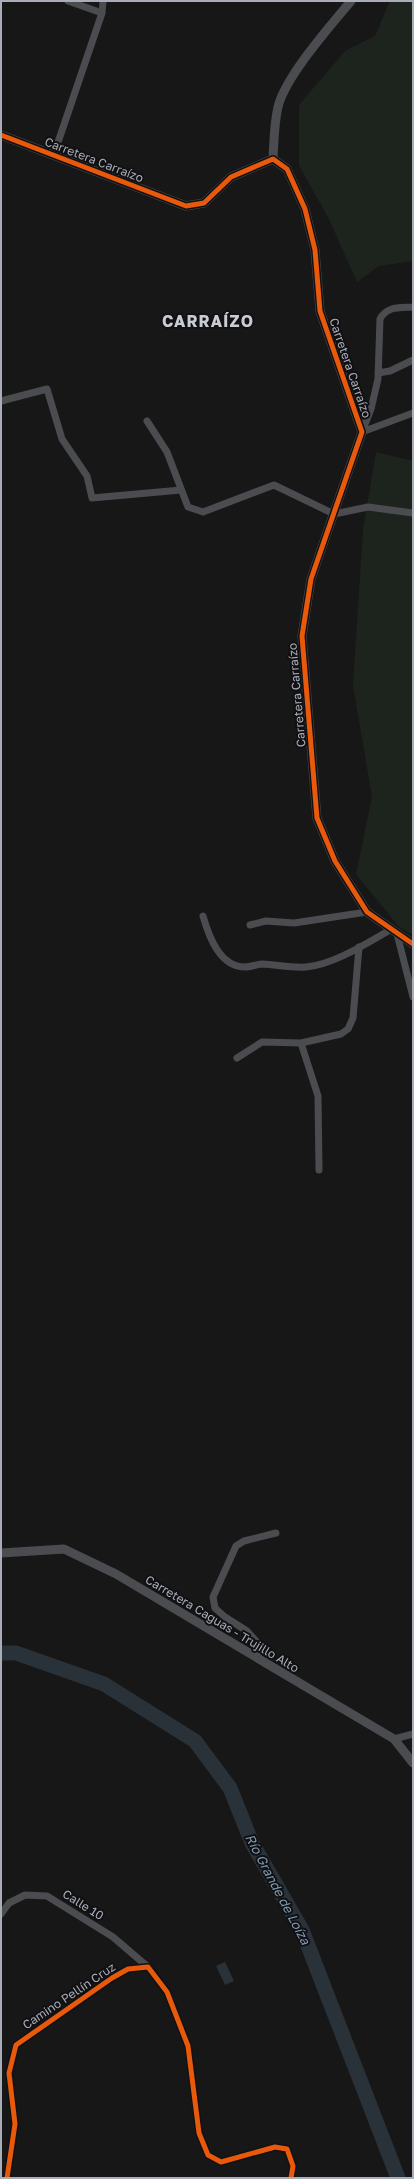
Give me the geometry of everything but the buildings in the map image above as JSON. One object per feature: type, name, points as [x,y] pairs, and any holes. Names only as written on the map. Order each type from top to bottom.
[{"type":"street","points":[[68,1],[102,13]]},
{"type":"street","points":[[54,154],[102,13],[103,1]]},
{"type":"street","points":[[273,159],[274,130],[278,105],[286,88],[322,36],[351,1]]},
{"type":"street","name":"Carretera Carraízo","points":[[1,135],[54,154],[186,206],[204,203],[231,177],[273,159],[287,169],[305,209],[315,250],[320,311],[362,432],[311,579],[302,636],[318,818],[335,861],[367,912],[413,944]]},
{"type":"street","points":[[362,432],[371,409],[378,373],[380,320],[384,312],[393,308],[413,307]]},
{"type":"street","points":[[378,373],[390,371],[413,360]]},
{"type":"street","points":[[1,401],[47,389],[62,439],[87,476],[92,498],[181,490]]},
{"type":"street","points":[[362,432],[413,413]]},
{"type":"street","points":[[147,421],[167,452],[188,507],[203,512],[274,485],[334,514],[368,507],[413,513]]},
{"type":"street","points":[[250,925],[266,921],[283,921],[294,923],[367,912]]},
{"type":"street","points":[[203,916],[215,948],[234,965],[240,966],[262,964],[306,967],[321,964],[394,932],[413,997]]},
{"type":"street","points":[[237,1058],[262,1042],[301,1043],[341,1034],[348,1029],[352,1018],[359,947]]},
{"type":"street","points":[[301,1043],[318,1096],[319,1170]]},
{"type":"street","points":[[259,1659],[256,1641],[247,1630],[225,1617],[215,1608],[213,1597],[236,1546],[244,1541],[276,1533]]},
{"type":"street","name":"Carretera Caguas - Trujillo Alto","points":[[1,1553],[64,1549],[116,1574],[394,1740],[413,1763]]},
{"type":"street","points":[[394,1740],[413,1734]]},
{"type":"street","name":"Calle 10","points":[[1,1914],[9,1903],[25,1896],[47,1896],[113,1937],[148,1967]]},
{"type":"street","points":[[148,1967],[166,1992],[188,2046],[199,2133],[208,2155],[221,2162],[275,2147],[288,2149],[293,2166],[291,2178]]},
{"type":"street","name":"Camino Pellín Cruz","points":[[7,2178],[15,2124],[9,2073],[16,2045],[112,1978],[128,1969],[148,1967]]},
{"type":"shaded area","points":[[390,1],[413,1],[413,261],[379,266],[357,282],[329,219],[299,165],[299,105],[345,51],[375,36]]},
{"type":"shaded area","points":[[376,452],[413,461],[413,935],[399,927],[356,874],[372,797],[353,685],[363,530]]},
{"type":"shaded area","points":[[225,1962],[234,1981],[225,1985],[216,1966]]},
{"type":"waterway","name":"Río Grande de Loíza","points":[[1,1653],[16,1653],[104,1684],[195,1741],[230,1788],[252,1843],[302,1930],[398,2178]]},
{"type":"cycle path","points":[[1,135],[186,206],[204,203],[231,177],[273,159],[287,169],[305,209],[315,250],[320,311],[362,432],[311,579],[302,636],[317,818],[335,861],[367,912],[413,944]]},
{"type":"cycle path","points":[[7,2178],[15,2124],[9,2073],[16,2045],[112,1978],[128,1969],[148,1967],[167,1992],[188,2046],[199,2133],[208,2155],[221,2162],[275,2147],[287,2149],[293,2166],[291,2178]]},
{"type":"district","name":"CARRAÍZO","points":[[208,321]]}]
